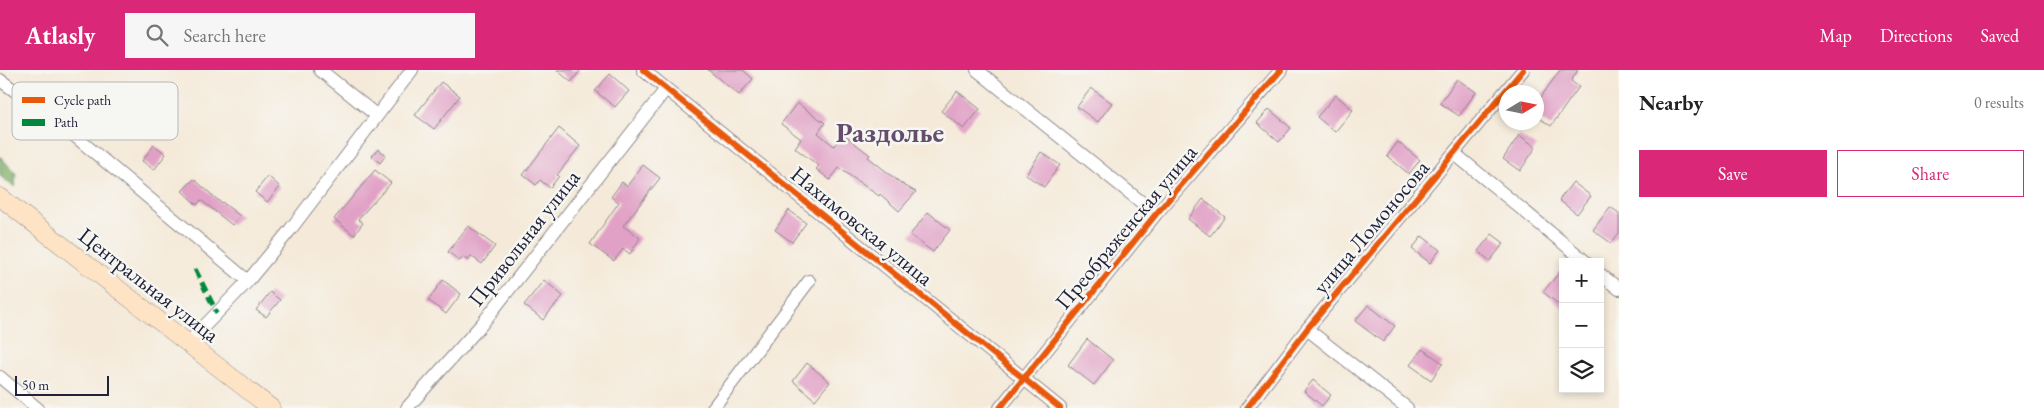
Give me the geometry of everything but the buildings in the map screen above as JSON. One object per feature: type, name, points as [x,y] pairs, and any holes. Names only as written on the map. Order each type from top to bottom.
[{"type":"main road","name":"Центральная улица","points":[[0,197],[271,408]]},
{"type":"street","points":[[320,70],[376,115]]},
{"type":"street","points":[[188,343],[248,281],[290,230],[412,70]]},
{"type":"street","name":"Нахимовская улица","points":[[643,70],[1023,380],[1060,408]]},
{"type":"street","points":[[978,70],[1156,214]]},
{"type":"street","name":"Преображенская улица","points":[[1000,408],[1156,214],[1281,70]]},
{"type":"street","name":"улица Ломоносова","points":[[1247,408],[1308,329],[1456,154],[1523,70]]},
{"type":"street","points":[[0,80],[12,89]]},
{"type":"street","name":"Привольная улица","points":[[407,408],[482,324],[666,89]]},
{"type":"street","points":[[80,140],[248,281]]},
{"type":"street","points":[[1456,154],[1581,258]]},
{"type":"street","points":[[1604,277],[1619,290]]},
{"type":"street","points":[[713,408],[809,281]]},
{"type":"street","points":[[1308,329],[1407,408]]},
{"type":"street","points":[[0,377],[37,408]]},
{"type":"green space","points":[[0,156],[16,174],[15,187],[0,176]]},
{"type":"marked path","points":[[195,269],[217,313]]},
{"type":"cycle path","points":[[643,70],[1060,408]]},
{"type":"cycle path","points":[[1000,408],[1156,214],[1281,70]]},
{"type":"cycle path","points":[[1247,408],[1307,329],[1523,70]]},
{"type":"district","name":"Раздолье","points":[[890,132]]}]
